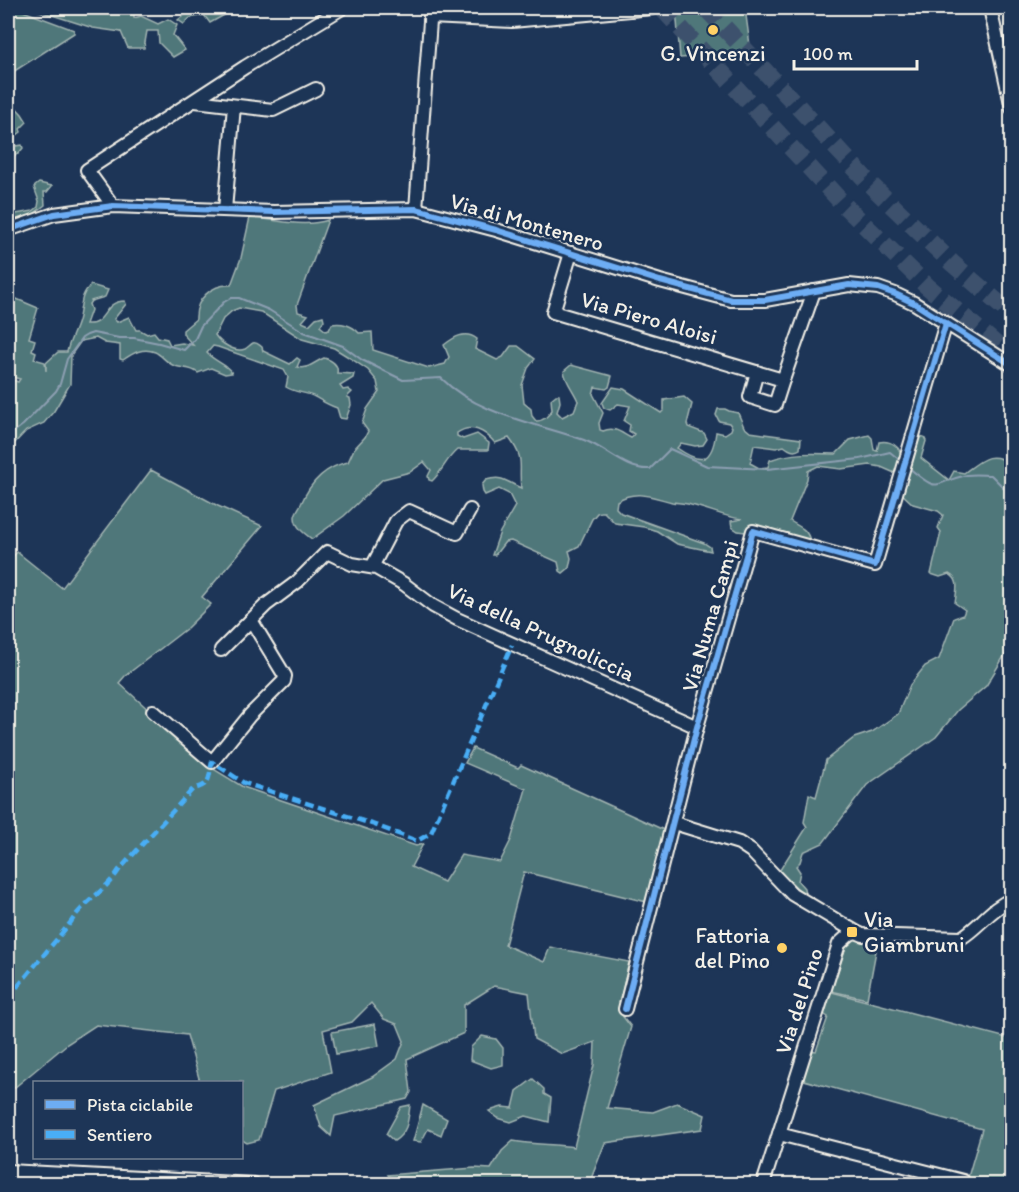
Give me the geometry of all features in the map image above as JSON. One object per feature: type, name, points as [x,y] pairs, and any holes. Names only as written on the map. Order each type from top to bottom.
[{"type":"street","points":[[113,206],[87,170],[245,67],[342,8]]},
{"type":"street","points":[[416,209],[430,12],[512,21],[652,8]]},
{"type":"street","points":[[990,8],[1011,108]]},
{"type":"street","points":[[195,101],[273,110],[316,89]]},
{"type":"street","points":[[225,210],[234,106]]},
{"type":"street","name":"Via di Montenero","points":[[8,230],[54,214],[113,206],[283,212],[416,209],[731,300],[765,300],[849,285],[878,288],[905,298],[1011,365]]},
{"type":"street","name":"Via Piero Aloisi","points":[[571,253],[553,312],[783,380]]},
{"type":"street","points":[[757,372],[750,397],[776,405],[813,291]]},
{"type":"street","name":"Via Numa Campi","points":[[625,1009],[697,727],[753,531],[875,565],[946,323]]},
{"type":"street","points":[[372,567],[396,520],[409,511],[457,533],[470,510]]},
{"type":"street","name":"Via della Prugnoliccia","points":[[221,650],[266,605],[297,582],[327,552],[352,564],[372,567],[404,584],[433,606],[457,619],[697,727]]},
{"type":"street","points":[[153,711],[212,762],[250,715],[284,681],[285,676],[251,620]]},
{"type":"street","points":[[674,823],[739,843],[751,851],[792,894],[863,935],[961,938],[972,932],[994,909],[1011,899]]},
{"type":"street","name":"Via del Pino","points":[[763,1185],[835,954],[839,944],[850,934],[856,932]]},
{"type":"street","points":[[779,1134],[963,1181]]},
{"type":"street","points":[[8,1171],[254,1185]]},
{"type":"green space","points":[[8,8],[15,8],[74,30],[74,33],[13,72],[8,71]]},
{"type":"green space","points":[[30,8],[140,8],[134,13],[134,18],[141,16],[158,24],[168,19],[177,25],[173,35],[185,50],[173,57],[159,43],[158,31],[147,31],[144,48],[128,48],[121,32],[93,28]]},
{"type":"green space","points":[[191,8],[237,8],[210,23],[204,15],[190,18],[184,24],[178,20]]},
{"type":"green space","name":"G. Vincenzi","points":[[676,8],[745,8],[751,53],[680,58]]},
{"type":"green space","points":[[8,99],[27,122],[20,129],[21,132],[14,137],[11,135],[9,137],[16,146],[22,145],[23,148],[18,154],[8,157]]},
{"type":"green space","points":[[39,183],[52,186],[44,192],[45,205],[31,216],[8,225],[8,205],[16,214],[33,211],[38,207],[39,201],[34,187]]},
{"type":"green space","points":[[250,217],[300,223],[328,220],[297,305],[298,312],[308,315],[302,322],[309,325],[316,318],[323,316],[324,320],[320,326],[326,331],[332,324],[339,323],[350,326],[359,333],[372,332],[373,350],[429,368],[445,364],[449,357],[444,345],[464,335],[477,339],[475,349],[497,360],[503,357],[511,346],[518,346],[535,359],[528,368],[522,385],[524,403],[531,409],[536,421],[544,419],[549,414],[552,410],[551,399],[556,395],[559,395],[560,402],[557,412],[562,417],[574,411],[578,401],[564,371],[571,365],[612,376],[609,387],[606,389],[595,387],[593,394],[603,413],[599,423],[600,430],[614,430],[631,438],[634,434],[629,431],[630,425],[624,421],[630,406],[618,404],[610,410],[604,408],[602,403],[613,387],[624,389],[661,413],[664,410],[664,400],[684,397],[692,404],[688,427],[704,433],[707,439],[703,445],[681,443],[677,448],[693,457],[704,458],[712,450],[716,432],[725,434],[731,430],[729,423],[719,421],[716,415],[718,409],[725,409],[738,413],[744,427],[750,432],[801,439],[800,449],[796,451],[784,446],[776,448],[754,445],[750,463],[759,468],[768,467],[770,460],[795,454],[836,454],[850,440],[869,435],[872,438],[874,450],[877,451],[879,442],[890,443],[898,448],[901,457],[897,474],[870,465],[841,469],[818,466],[808,471],[790,521],[805,531],[810,541],[738,531],[732,527],[731,521],[742,519],[689,504],[644,495],[624,497],[617,501],[616,508],[621,513],[704,543],[710,547],[711,551],[677,544],[657,531],[644,527],[615,523],[604,512],[601,512],[592,519],[579,546],[569,551],[571,558],[569,568],[563,573],[560,571],[558,562],[511,541],[505,542],[495,555],[492,555],[500,532],[515,506],[509,494],[499,489],[485,495],[482,485],[486,480],[497,478],[521,488],[520,462],[518,452],[509,438],[495,443],[478,430],[467,429],[457,433],[457,436],[463,439],[477,434],[489,443],[488,450],[457,450],[432,481],[428,476],[431,470],[424,462],[410,472],[383,479],[344,516],[312,539],[295,521],[296,514],[313,483],[325,472],[348,462],[354,449],[365,437],[368,431],[362,423],[367,409],[379,392],[377,381],[368,370],[334,348],[302,339],[261,312],[239,308],[223,319],[215,335],[228,347],[241,350],[256,343],[262,347],[263,351],[290,364],[297,358],[300,360],[297,367],[308,367],[324,358],[336,365],[337,373],[354,374],[353,378],[340,386],[343,390],[348,389],[352,392],[347,397],[350,398],[351,405],[346,419],[340,418],[337,408],[312,395],[286,387],[288,377],[284,370],[218,347],[213,346],[207,353],[232,373],[225,374],[211,368],[198,373],[172,365],[158,353],[146,350],[123,360],[120,359],[120,345],[105,343],[96,338],[81,341],[71,355],[70,384],[54,411],[44,423],[26,431],[8,450],[8,383],[14,384],[8,381],[8,378],[18,382],[20,379],[8,376],[8,307],[12,297],[38,308],[29,338],[35,340],[32,350],[36,352],[34,359],[45,362],[46,371],[46,363],[58,352],[67,352],[78,321],[83,297],[91,285],[108,290],[105,297],[91,301],[89,304],[91,310],[86,324],[93,324],[102,318],[112,305],[125,301],[126,304],[114,319],[117,322],[129,317],[136,330],[147,334],[154,332],[158,337],[167,339],[170,345],[182,343],[193,345],[183,334],[183,330],[196,319],[198,305],[206,294],[217,287],[231,285],[241,258]]},
{"type":"green space","points":[[917,436],[924,437],[926,441],[921,458],[949,480],[954,471],[964,473],[986,458],[1003,459],[1011,463],[1011,645],[986,686],[958,710],[936,737],[867,785],[823,843],[803,852],[796,866],[800,872],[798,881],[804,888],[805,896],[778,873],[807,827],[804,822],[809,794],[816,797],[826,760],[854,738],[872,732],[898,714],[910,685],[925,666],[939,659],[954,618],[963,615],[965,610],[955,603],[957,587],[953,577],[949,574],[940,577],[931,574],[941,532],[938,528],[943,515],[938,511],[913,504],[900,492]]},
{"type":"green space","points":[[151,470],[218,506],[262,526],[202,597],[211,604],[186,629],[119,683],[215,770],[243,787],[416,846],[423,844],[411,867],[444,882],[461,855],[500,862],[511,840],[526,789],[465,763],[473,748],[518,768],[521,765],[666,831],[647,902],[524,872],[505,945],[544,962],[550,947],[629,962],[618,1010],[631,1027],[607,1108],[653,1112],[677,1103],[705,1115],[702,1129],[605,1143],[589,1184],[394,1184],[388,1175],[474,1168],[491,1169],[502,1151],[513,1141],[574,1147],[594,1065],[595,1042],[562,1054],[534,1039],[529,993],[494,986],[464,1005],[464,1033],[407,1059],[411,1092],[407,1099],[335,1116],[331,1136],[321,1127],[314,1105],[372,1077],[397,1059],[404,1041],[397,1024],[384,1019],[371,1003],[352,1022],[323,1030],[331,1072],[274,1091],[259,1140],[247,1143],[243,1141],[243,1081],[200,1081],[187,1035],[96,1025],[67,1044],[8,1093],[8,562],[17,552],[62,588]]},
{"type":"green space","points":[[859,937],[878,940],[867,999],[831,991],[847,944],[851,939]]},
{"type":"green space","points":[[828,991],[1011,1039],[1012,1152],[1004,1184],[966,1184],[982,1129],[800,1079],[809,1050],[816,1051],[828,1017],[822,1013]]},
{"type":"green space","points":[[375,1024],[379,1046],[336,1054],[332,1032]]},
{"type":"green space","points":[[482,1036],[496,1039],[503,1048],[503,1065],[491,1068],[470,1060],[471,1047]]},
{"type":"green space","points":[[533,1079],[544,1089],[544,1094],[551,1098],[549,1122],[526,1116],[511,1122],[498,1118],[489,1111],[502,1107],[513,1108],[517,1091]]},
{"type":"green space","points":[[410,1105],[405,1130],[394,1141],[386,1134],[401,1107]]},
{"type":"green space","points":[[423,1105],[447,1119],[441,1135],[428,1129],[421,1142],[413,1141]]},
{"type":"waterway","points":[[8,436],[23,425],[56,391],[67,359],[82,338],[87,335],[93,333],[119,338],[134,338],[184,350],[195,339],[201,326],[224,302],[231,298],[239,298],[269,310],[304,332],[343,346],[362,360],[403,380],[441,378],[472,401],[508,416],[584,440],[625,463],[641,469],[650,469],[670,449],[707,466],[767,469],[860,459],[890,452],[901,461]]},
{"type":"waterway","points":[[908,467],[932,484],[967,475],[991,475],[1012,496]]},
{"type":"tunnel","points":[[662,8],[845,206],[927,286],[1012,358]]},
{"type":"tunnel","points":[[706,8],[871,185],[952,263],[1012,315]]},
{"type":"marked path","points":[[8,998],[82,908],[108,884],[193,789],[206,783],[212,762],[244,783],[372,824],[417,841],[431,833],[512,645]]},
{"type":"cycle path","points":[[8,230],[54,214],[113,206],[274,212],[416,209],[496,230],[660,281],[731,300],[765,300],[849,285],[878,288],[914,303],[1012,365]]},
{"type":"cycle path","points":[[625,1009],[697,727],[753,531],[875,565],[946,323]]},
{"type":"place","name":"G. Vincenzi","points":[[713,30]]},
{"type":"place","name":"Via Giambruni","points":[[852,932]]},
{"type":"place","name":"Fattoria del Pino","points":[[782,948]]}]
